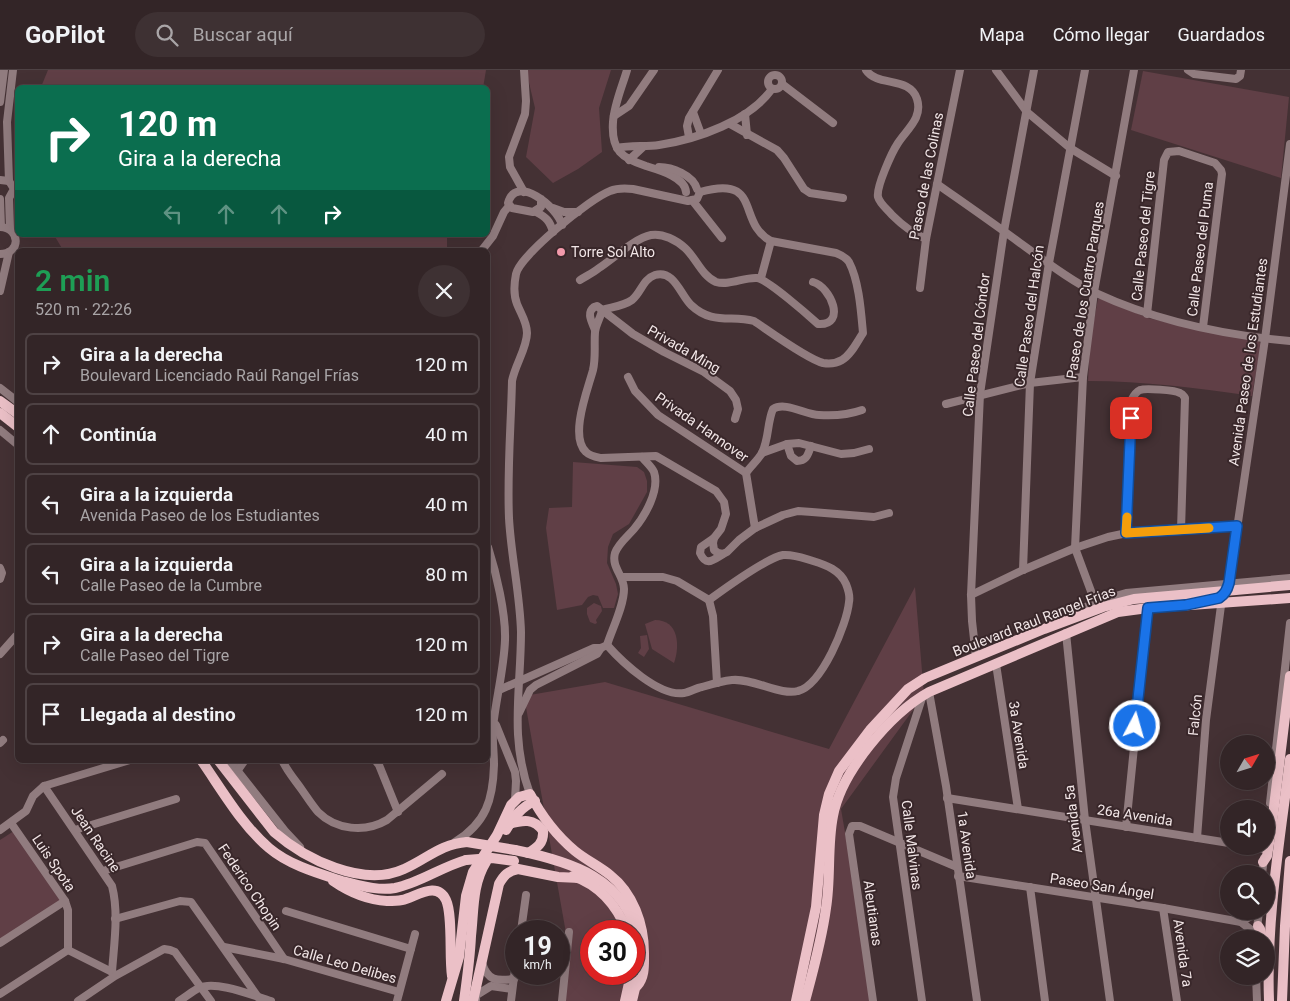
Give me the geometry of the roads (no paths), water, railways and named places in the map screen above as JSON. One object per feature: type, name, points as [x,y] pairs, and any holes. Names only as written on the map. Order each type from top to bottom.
[{"type":"main road","points":[[3,397],[15,411]]},
{"type":"main road","points":[[0,413],[15,426]]},
{"type":"main road","points":[[1248,582],[1242,594],[1252,600]]},
{"type":"main road","points":[[1222,599],[1229,583]]},
{"type":"main road","name":"Boulevard Raul Rangel Frias","points":[[796,1001],[816,907],[824,824],[829,794],[839,771],[870,730],[908,690],[924,678],[976,656],[1121,601],[1290,585]]},
{"type":"main road","points":[[804,1001],[826,908],[832,818],[836,802],[850,773],[881,732],[898,716],[926,694],[1118,612],[1186,605],[1219,598],[1252,600],[1290,598]]},
{"type":"main road","points":[[1263,862],[1267,856],[1271,830],[1290,676]]},
{"type":"main road","points":[[1270,930],[1273,889],[1290,759]]},
{"type":"main road","points":[[204,763],[234,808],[269,848],[286,860],[326,876],[371,888],[393,888],[406,885],[466,860],[515,856],[528,853],[542,841],[543,831],[536,823],[526,820],[510,824]]},
{"type":"main road","points":[[220,763],[274,832],[308,856],[345,870],[382,876],[406,869],[454,843],[467,842],[580,878],[594,886],[614,907],[621,920]]},
{"type":"main road","points":[[446,1001],[459,957],[469,881],[477,864],[497,835],[515,800],[533,798]]},
{"type":"main road","points":[[464,1001],[476,884],[482,870],[510,824],[533,798]]},
{"type":"main road","points":[[533,798],[565,841],[576,852],[612,876],[626,892],[635,907],[644,943],[643,974],[632,1001]]},
{"type":"main road","points":[[528,853],[586,871],[600,879],[611,889],[622,903],[637,934],[639,948],[637,986]]},
{"type":"main road","points":[[1282,1001],[1290,861]]},
{"type":"main road","points":[[475,999],[499,884],[507,873],[518,869],[558,878],[580,878]]},
{"type":"main road","points":[[326,876],[344,888],[364,897],[387,901],[402,900],[427,890],[435,890],[442,894],[446,900],[449,912],[452,979]]},
{"type":"main road","points":[[1258,926],[1260,930]]},
{"type":"main road","points":[[1284,945],[1290,936]]},
{"type":"main road","points":[[625,1001],[629,985]]},
{"type":"main road","points":[[1268,985],[1269,1001]]},
{"type":"street","points":[[0,102],[4,70]]},
{"type":"street","points":[[0,291],[9,252],[14,247],[16,241],[10,229],[9,198],[14,189],[10,182],[3,122],[13,70]]},
{"type":"street","points":[[524,70],[525,114],[510,157],[510,166],[524,192]]},
{"type":"street","points":[[627,70],[614,116],[614,133],[617,148],[629,160],[654,168],[680,180],[686,192]]},
{"type":"street","points":[[614,116],[624,111],[634,100],[654,70]]},
{"type":"street","points":[[689,137],[688,122],[718,70]]},
{"type":"street","points":[[866,70],[872,77],[901,84],[908,88],[917,99],[916,120],[898,143],[881,181],[877,195],[880,203],[902,225],[914,234],[926,239]]},
{"type":"street","name":"Paseo de las Colinas","points":[[920,288],[926,239],[936,184],[960,70]]},
{"type":"street","points":[[996,70],[1027,112],[1070,148],[1116,176]]},
{"type":"street","name":"Calle Paseo del Cóndor","points":[[976,656],[971,594],[980,394],[1004,230],[1034,70]]},
{"type":"street","name":"Calle Paseo del Halcón","points":[[1023,570],[1030,384],[1049,263],[1070,148],[1084,86],[1085,70]]},
{"type":"street","name":"Paseo de los Cuatro Parques","points":[[1095,602],[1075,548],[1083,377],[1094,292],[1134,70]]},
{"type":"street","points":[[1188,70],[1194,74],[1236,79],[1240,73]]},
{"type":"street","points":[[772,89],[768,81],[771,76],[777,73],[782,84],[833,123]]},
{"type":"street","points":[[617,148],[632,145],[643,147],[662,144],[730,124],[764,99],[772,89],[779,88],[782,84]]},
{"type":"street","points":[[618,102],[634,100]]},
{"type":"street","points":[[693,112],[701,134]]},
{"type":"street","points":[[745,114],[747,135]]},
{"type":"street","points":[[730,124],[777,150],[804,189],[810,193],[843,198]]},
{"type":"street","name":"Avenida Paseo de los Estudiantes","points":[[1229,583],[1265,339],[1290,144]]},
{"type":"street","points":[[629,160],[643,147]]},
{"type":"street","name":"Calle Paseo del Puma","points":[[1164,160],[1168,152],[1179,151],[1216,163],[1222,174],[1203,327]]},
{"type":"street","name":"Calle Paseo del Tigre","points":[[1146,314],[1164,160]]},
{"type":"street","points":[[533,798],[525,779],[517,741],[521,630],[509,516],[512,380],[514,368],[525,344],[527,333],[525,321],[516,303],[514,294],[517,268],[553,232],[598,197],[609,191],[633,189],[692,200],[699,196],[699,191],[694,181],[687,176],[661,167],[654,168]]},
{"type":"street","points":[[0,180],[10,182]]},
{"type":"street","points":[[936,184],[1094,292],[1146,314],[1265,339],[1290,341]]},
{"type":"street","points":[[602,310],[632,300],[647,279],[659,274],[665,275],[677,285],[691,306],[704,314],[724,320],[746,319],[754,321],[801,352],[822,363],[832,363],[848,355],[862,332],[857,289],[848,261],[844,256],[772,241],[759,232],[740,194],[729,188],[717,187],[699,191],[694,188],[675,198]]},
{"type":"street","points":[[484,248],[493,236],[509,206],[508,200],[519,192],[535,195],[553,208],[564,212],[578,212]]},
{"type":"street","points":[[9,198],[0,199],[0,227],[10,229]]},
{"type":"street","points":[[536,212],[541,208],[541,199]]},
{"type":"street","points":[[692,200],[722,238]]},
{"type":"street","points":[[509,206],[517,210],[536,212],[549,220],[553,232]]},
{"type":"street","points":[[553,208],[562,225]]},
{"type":"street","points":[[580,280],[638,241],[650,236],[662,236],[675,240],[687,250],[714,281],[722,283],[761,278],[818,324],[826,324],[831,322],[833,318],[834,310],[831,300],[823,286],[813,282]]},
{"type":"street","points":[[761,278],[772,241]]},
{"type":"street","points":[[0,254],[9,252]]},
{"type":"street","points":[[595,330],[589,317],[589,312],[594,306],[602,310]]},
{"type":"street","points":[[602,310],[595,330],[596,357],[583,399],[580,430],[581,444],[586,452],[601,458],[656,456],[688,476],[707,484],[716,491],[724,502],[726,514],[721,529],[714,538],[701,548],[700,552],[703,559],[712,561],[755,528],[783,515],[798,512],[874,518],[889,513]]},
{"type":"street","name":"Privada Ming","points":[[602,310],[633,334],[704,372],[730,391],[736,400],[738,409],[734,419]]},
{"type":"street","name":"Privada Hannover","points":[[628,377],[635,391],[658,415],[746,473]]},
{"type":"street","points":[[946,404],[980,394],[1030,384],[1083,377]]},
{"type":"street","points":[[0,388],[3,397],[15,401]]},
{"type":"street","points":[[1126,533],[1132,399],[1140,390],[1176,391],[1185,398],[1181,530]]},
{"type":"street","points":[[755,528],[746,473],[762,453],[770,416],[777,407],[789,407],[818,416],[846,415],[862,410]]},
{"type":"street","points":[[0,430],[15,442]]},
{"type":"street","points":[[762,453],[787,444],[799,443],[841,454],[869,449]]},
{"type":"street","points":[[787,444],[791,456],[797,461],[804,460],[807,457],[811,446]]},
{"type":"street","points":[[517,718],[530,690],[536,684],[597,654],[604,646],[622,602],[624,589],[622,577],[616,569],[614,560],[616,551],[636,527],[654,493],[654,472],[642,457]]},
{"type":"street","points":[[654,472],[668,464]]},
{"type":"street","points":[[971,594],[1075,548],[1108,537],[1126,533],[1237,526]]},
{"type":"street","points":[[714,538],[712,546],[714,550],[718,554],[723,554]]},
{"type":"street","points":[[454,843],[475,827],[487,807],[491,793],[495,721],[505,641],[503,610],[490,555]]},
{"type":"street","points":[[499,690],[594,648],[604,646],[643,677],[672,693],[684,693],[716,683],[734,680],[755,683],[788,692],[799,692],[819,675],[826,664],[846,619],[850,600],[846,583],[838,573],[828,566],[794,555],[783,555],[731,584],[709,600]]},
{"type":"street","points":[[0,568],[2,573],[0,579]]},
{"type":"street","points":[[622,577],[663,577],[677,581],[709,600],[713,616],[716,683]]},
{"type":"street","points":[[1057,624],[1095,602],[1126,593],[1290,578]]},
{"type":"street","name":"Falcón","points":[[1197,838],[1206,720],[1222,599]]},
{"type":"street","points":[[503,610],[518,608]]},
{"type":"street","points":[[1126,826],[1148,608]]},
{"type":"street","points":[[1270,800],[1290,623]]},
{"type":"street","name":"Avenida 5a","points":[[1066,634],[1085,820],[1110,1001]]},
{"type":"street","points":[[0,654],[15,637]]},
{"type":"street","name":"3a Avenida","points":[[996,664],[1018,809]]},
{"type":"street","points":[[520,665],[525,673],[536,674]]},
{"type":"street","name":"1a Avenida","points":[[926,694],[948,798],[977,1001]]},
{"type":"street","name":"Calle Malvinas","points":[[922,1001],[893,797],[896,778],[926,694]]},
{"type":"street","points":[[495,721],[500,738],[515,772],[515,800]]},
{"type":"street","points":[[500,738],[510,742],[517,741]]},
{"type":"street","points":[[0,830],[26,811],[33,796],[44,786],[120,763]]},
{"type":"street","points":[[232,763],[285,831],[308,856]]},
{"type":"street","points":[[238,770],[243,763]]},
{"type":"street","points":[[284,763],[293,779],[319,812],[338,824],[357,829],[379,825],[398,812],[442,774]]},
{"type":"street","points":[[379,763],[398,812]]},
{"type":"street","name":"Jean Racine","points":[[44,786],[112,886],[115,896],[114,974]]},
{"type":"street","name":"26a Avenida","points":[[948,798],[1220,842]]},
{"type":"street","points":[[75,830],[176,799]]},
{"type":"street","name":"Luis Spota","points":[[11,823],[65,901],[68,910],[68,950]]},
{"type":"street","name":"Aleutianas","points":[[873,1001],[849,834],[850,829],[852,826],[860,826],[898,842]]},
{"type":"street","name":"Federico Chopin","points":[[103,871],[197,842],[205,844],[284,959]]},
{"type":"street","points":[[898,842],[957,867]]},
{"type":"street","points":[[1263,865],[1264,855]]},
{"type":"street","name":"Paseo San Ángel","points":[[958,876],[1241,922]]},
{"type":"street","points":[[1030,887],[1045,1001]]},
{"type":"street","points":[[523,920],[526,895]]},
{"type":"street","points":[[0,943],[65,901]]},
{"type":"street","points":[[115,919],[180,901],[187,901],[195,906],[258,997]]},
{"type":"street","name":"Avenida 7a","points":[[1164,908],[1177,1001]]},
{"type":"street","points":[[286,911],[411,949]]},
{"type":"street","points":[[1245,920],[1241,922],[1251,930]]},
{"type":"street","points":[[1258,920],[1258,930]]},
{"type":"street","points":[[397,1001],[416,934]]},
{"type":"street","name":"Calle Leo Delibes","points":[[224,947],[284,959],[399,992]]},
{"type":"street","points":[[0,994],[68,950],[114,974]]},
{"type":"street","points":[[78,1001],[114,974],[164,950],[175,952],[211,1001]]},
{"type":"street","points":[[482,963],[491,983],[512,989]]},
{"type":"street","points":[[475,999],[491,983],[505,980]]},
{"type":"street","points":[[511,1001],[513,985]]},
{"type":"street","points":[[562,1001],[564,985]]},
{"type":"street","points":[[1256,985],[1257,1001]]},
{"type":"street","points":[[179,1001],[200,987],[222,987],[271,1001]]},
{"type":"place","name":"Torre Sol Alto","points":[[561,252]]}]
